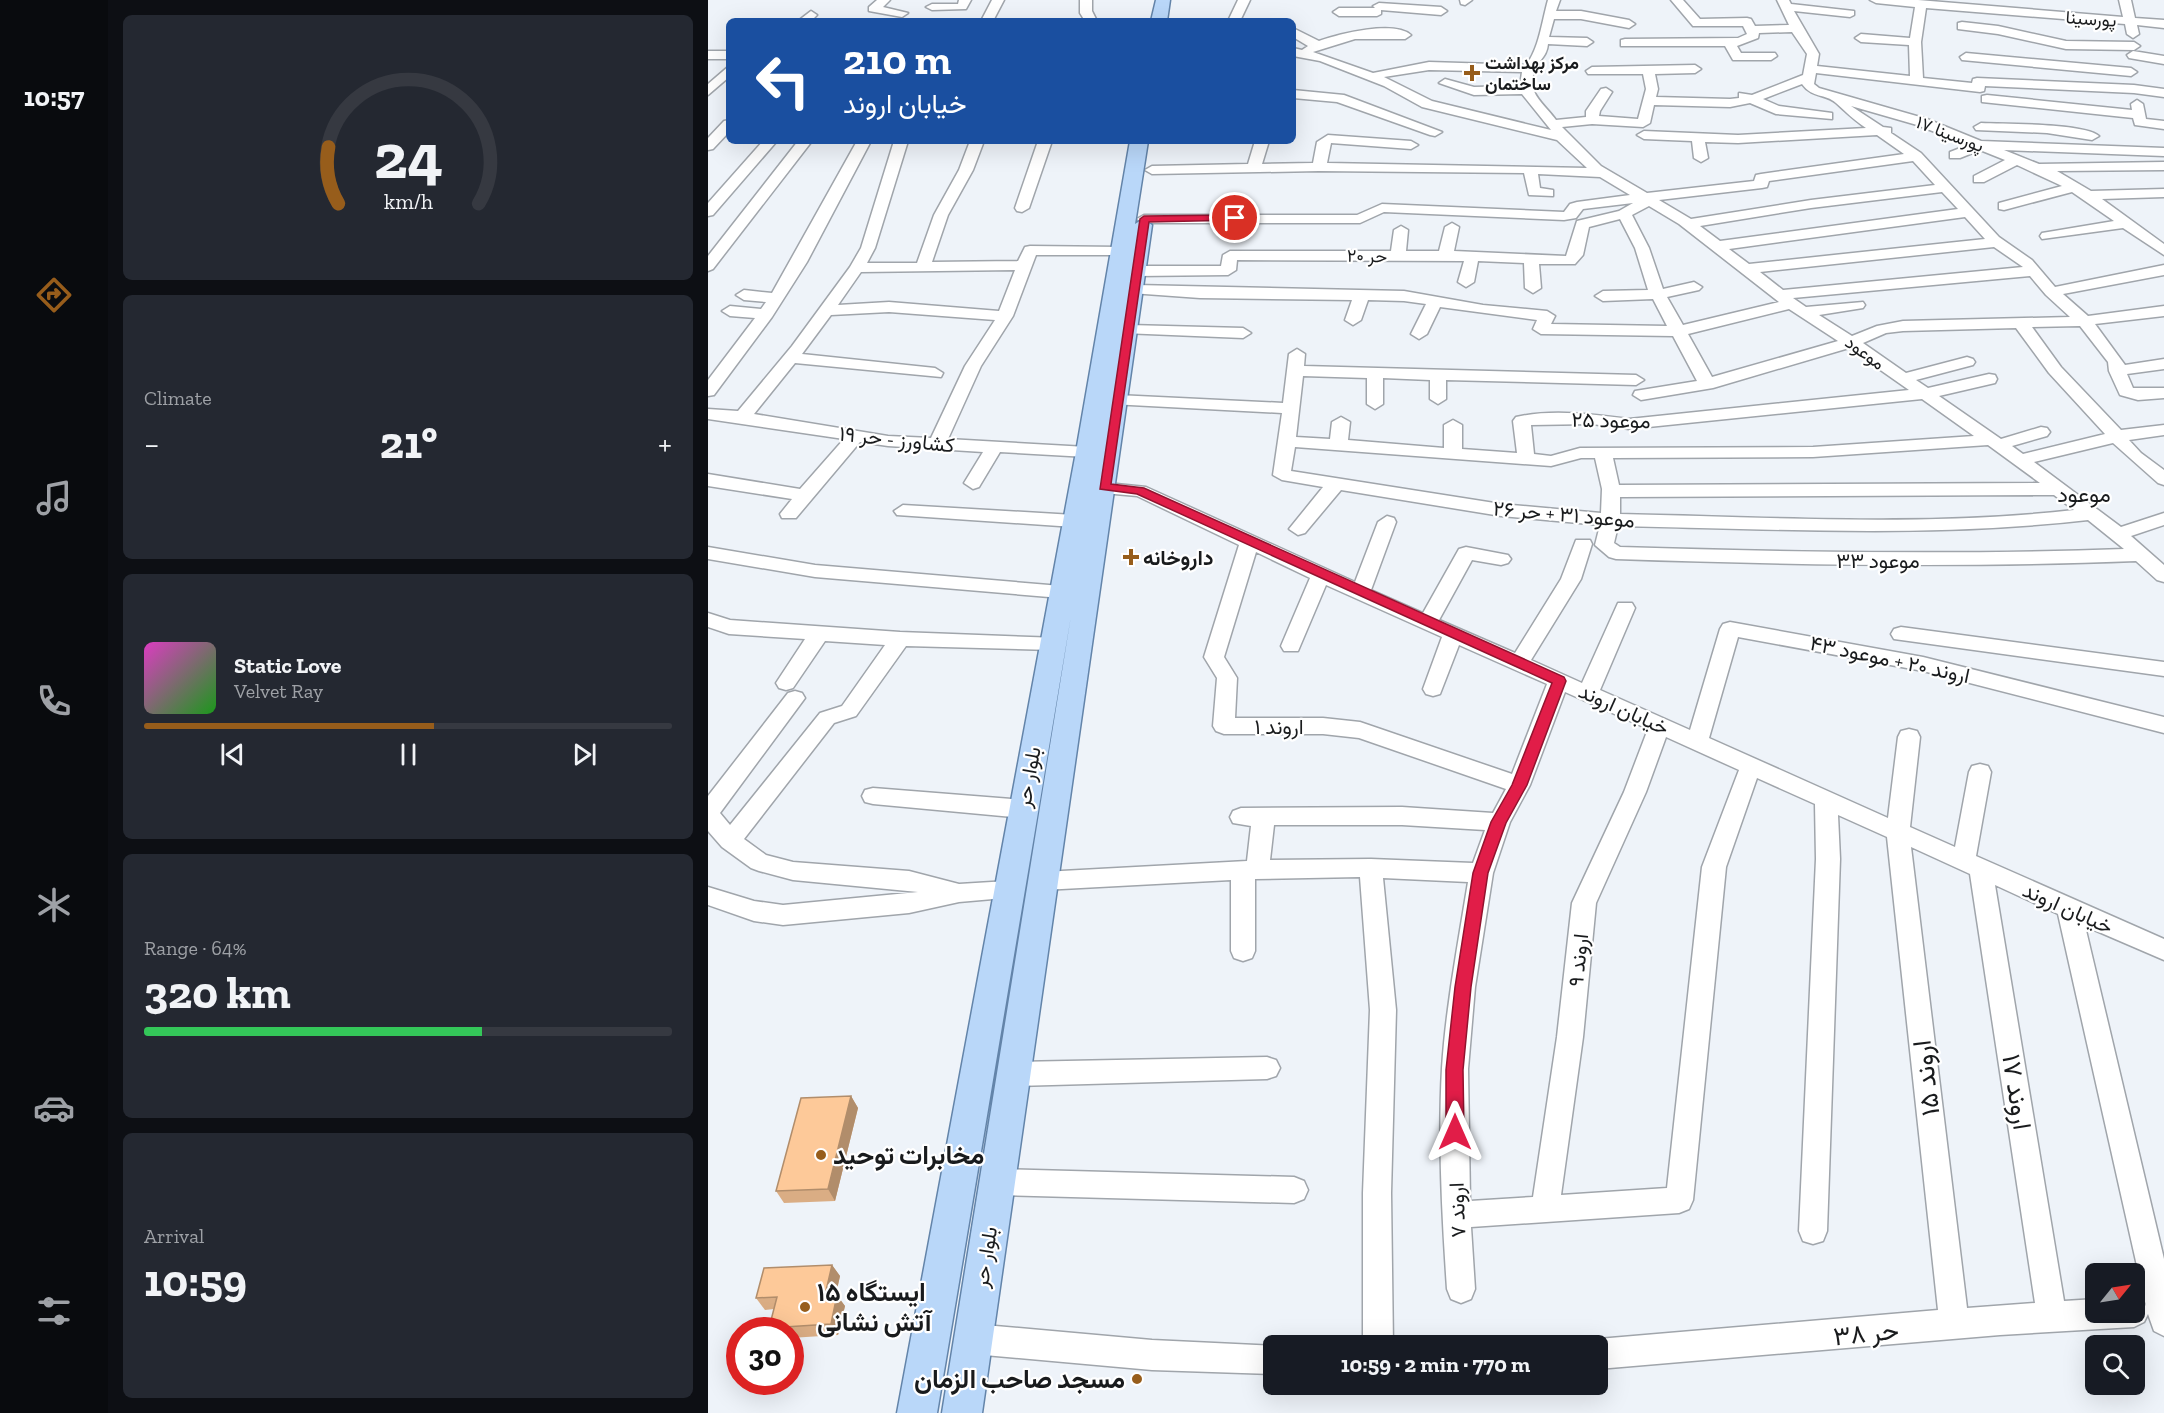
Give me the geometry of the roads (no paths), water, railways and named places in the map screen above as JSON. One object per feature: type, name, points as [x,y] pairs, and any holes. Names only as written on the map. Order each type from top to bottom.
[{"type":"main road","points":[[1160,18],[1163,0]]},
{"type":"main road","points":[[1174,18],[1177,0]]},
{"type":"main road","name":"بلوار حر","points":[[962,1413],[1043,881],[1093,487],[1117,400],[1129,330],[1139,144]]},
{"type":"main road","name":"بلوار حر","points":[[917,1413],[1074,520],[1093,487],[1087,452],[1144,219],[1156,144]]},
{"type":"street","points":[[884,0],[873,9],[902,13]]},
{"type":"street","points":[[932,7],[962,7],[965,0]]},
{"type":"street","points":[[989,18],[998,0]]},
{"type":"street","points":[[1086,0],[1086,13],[1089,18]]},
{"type":"street","points":[[1235,18],[1244,0]]},
{"type":"street","points":[[1445,83],[1474,91],[1526,90],[1529,69],[1541,54],[1542,40],[1554,0]]},
{"type":"street","points":[[1677,0],[1697,23],[1749,21],[1796,28]]},
{"type":"street","name":"پورسینا","points":[[1876,0],[2018,14],[2164,24]]},
{"type":"street","points":[[2015,0],[2018,14]]},
{"type":"street","points":[[2125,0],[2132,22],[2134,50],[2131,72],[2140,118]]},
{"type":"street","points":[[1784,4],[1850,13]]},
{"type":"street","points":[[1784,4],[1813,54],[1809,73]]},
{"type":"street","points":[[1921,4],[1915,42],[1926,87]]},
{"type":"street","points":[[1345,36],[1341,31],[1341,16],[1378,6],[1442,11]]},
{"type":"street","points":[[1373,31],[1378,6]]},
{"type":"street","points":[[1955,8],[1982,104],[1977,144]]},
{"type":"street","points":[[1549,15],[1611,14],[1629,24]]},
{"type":"street","points":[[1625,43],[1742,42],[1754,35],[1749,21]]},
{"type":"street","points":[[1964,42],[1998,30],[2066,45],[2134,50],[2164,60]]},
{"type":"street","points":[[1299,53],[1345,36],[1373,31],[1399,34],[1389,41],[1388,61],[1372,77]]},
{"type":"street","points":[[1296,34],[1318,46]]},
{"type":"street","points":[[1861,38],[1915,42]]},
{"type":"street","points":[[1542,40],[1587,42]]},
{"type":"street","points":[[1964,42],[2131,72]]},
{"type":"street","points":[[1730,43],[1737,57],[1771,56]]},
{"type":"street","points":[[1299,53],[1372,77],[1410,97],[1453,112],[1557,130],[1592,120],[1643,132],[1770,139],[1881,132],[1922,122]]},
{"type":"street","points":[[708,55],[726,55]]},
{"type":"street","points":[[1859,75],[1860,56]]},
{"type":"street","points":[[1388,61],[1430,67],[1529,69]]},
{"type":"street","points":[[1643,132],[1652,88],[1648,69]]},
{"type":"street","points":[[1592,71],[1695,69]]},
{"type":"street","points":[[708,91],[726,73]]},
{"type":"street","points":[[1650,101],[1710,104],[1752,99],[1809,73],[1859,75],[1926,87],[1982,104],[2047,129],[2089,136],[2164,141]]},
{"type":"street","name":"پورسینا ۱۷","points":[[1809,73],[1808,84],[1814,91],[1922,122],[2034,167],[2088,195],[2162,247]]},
{"type":"street","points":[[1672,86],[1680,103]]},
{"type":"street","points":[[1982,104],[2134,89],[2164,93]]},
{"type":"street","name":"موعود","points":[[1526,90],[1533,103],[1557,130],[1601,172],[1688,224],[1791,304],[1851,342],[2020,460],[2118,534],[2164,576]]},
{"type":"street","points":[[1702,90],[1719,117]]},
{"type":"street","points":[[1730,90],[1780,111],[1827,116]]},
{"type":"street","points":[[1592,120],[1593,111],[1606,92]]},
{"type":"street","points":[[1296,94],[1339,98],[1435,132]]},
{"type":"street","points":[[1385,113],[1410,97]]},
{"type":"street","points":[[1838,98],[1847,109],[1916,156],[1996,242],[2027,263],[2051,292],[2084,321],[2116,361],[2117,371],[2126,392],[2138,395],[2164,393]]},
{"type":"street","points":[[1982,104],[2140,118],[2164,125]]},
{"type":"street","points":[[708,146],[726,127]]},
{"type":"street","points":[[1698,136],[1701,159]]},
{"type":"street","points":[[1319,167],[1324,142],[1328,139],[1411,145]]},
{"type":"street","points":[[708,212],[767,144]]},
{"type":"street","points":[[708,266],[804,144]]},
{"type":"street","points":[[708,391],[766,314],[799,262],[862,144]]},
{"type":"street","points":[[742,417],[791,358],[857,268],[868,248],[900,144]]},
{"type":"street","points":[[923,267],[941,215],[966,170],[976,144]]},
{"type":"street","points":[[1022,208],[1044,144]]},
{"type":"street","points":[[1254,167],[1261,144]]},
{"type":"street","points":[[1955,155],[1977,144],[2164,152]]},
{"type":"street","points":[[1144,219],[1364,219],[1382,208],[1564,216],[1571,215],[1575,207],[1762,184],[1761,178],[1916,156]]},
{"type":"street","points":[[1979,179],[2017,159]]},
{"type":"street","points":[[1152,170],[1457,166],[1601,172]]},
{"type":"street","points":[[1457,166],[1469,187]]},
{"type":"street","points":[[2034,167],[2164,166]]},
{"type":"street","points":[[1530,169],[1534,192],[1548,193]]},
{"type":"street","points":[[2004,206],[2074,187]]},
{"type":"street","points":[[1688,224],[1811,204],[1944,188]]},
{"type":"street","points":[[2088,195],[2164,193]]},
{"type":"street","points":[[1647,198],[1624,214],[1642,248],[1652,283],[1707,384]]},
{"type":"street","points":[[1718,246],[1970,212]]},
{"type":"street","name":"حر ۲۰","points":[[1131,271],[1228,270],[1230,255],[1472,256],[1572,260],[1576,255],[1582,224],[1624,214]]},
{"type":"street","points":[[2048,236],[2127,223]]},
{"type":"street","points":[[1445,256],[1452,227]]},
{"type":"street","points":[[1398,257],[1401,230]]},
{"type":"street","points":[[1748,269],[1996,242]]},
{"type":"street","points":[[937,444],[973,366],[1005,316],[1030,250],[1034,248],[1131,271],[1200,293],[1404,296],[1483,310],[1547,316],[1541,329],[1678,331],[1791,304],[1904,284],[2033,270]]},
{"type":"street","points":[[1466,282],[1472,256]]},
{"type":"street","points":[[1531,259],[1533,288]]},
{"type":"street","points":[[857,268],[1025,265]]},
{"type":"street","points":[[991,279],[999,266]]},
{"type":"street","points":[[2051,292],[2164,270]]},
{"type":"street","points":[[1603,296],[1659,294],[1694,287]]},
{"type":"street","points":[[1353,320],[1362,294]]},
{"type":"street","points":[[744,295],[776,298]]},
{"type":"street","points":[[1419,334],[1435,301]]},
{"type":"street","points":[[1791,304],[1857,305]]},
{"type":"street","points":[[827,310],[889,307],[1005,316]]},
{"type":"street","points":[[730,311],[766,314]]},
{"type":"street","points":[[1295,371],[1376,372],[1638,387],[1707,384],[1851,342],[1883,329],[2084,321],[2164,311]]},
{"type":"street","points":[[2020,322],[2055,370],[2136,456],[2164,479]]},
{"type":"street","points":[[1129,330],[1243,333]]},
{"type":"street","name":"موعود ۳۱ + حر ۲۶","points":[[1297,354],[1282,475],[1501,510],[1611,520],[1803,524],[2012,523],[2090,514]]},
{"type":"street","points":[[791,358],[936,373]]},
{"type":"street","points":[[1901,379],[1966,362]]},
{"type":"street","points":[[2117,371],[2164,364]]},
{"type":"street","points":[[1375,404],[1376,372]]},
{"type":"street","points":[[1438,375],[1438,399]]},
{"type":"street","points":[[1924,394],[1989,379]]},
{"type":"street","name":"موعود ۲۵","points":[[1616,554],[1604,545],[1611,520],[1613,491],[1603,453],[1580,453],[1551,461],[1526,459],[1522,421],[1592,419],[1629,424],[1924,394]]},
{"type":"street","points":[[1117,400],[1291,408]]},
{"type":"street","name":"کشاورز - حر ۱۹","points":[[708,414],[742,417],[855,437],[994,448],[1087,452]]},
{"type":"street","points":[[1338,447],[1341,422]]},
{"type":"street","points":[[1453,425],[1453,454]]},
{"type":"street","points":[[2020,460],[2118,436],[2164,430]]},
{"type":"street","points":[[1603,453],[1797,451],[1994,442],[2041,432]]},
{"type":"street","points":[[789,514],[855,437]]},
{"type":"street","points":[[1286,441],[1338,447],[1526,459]]},
{"type":"street","points":[[973,483],[994,448]]},
{"type":"street","points":[[708,480],[806,496]]},
{"type":"street","points":[[1298,529],[1335,485]]},
{"type":"street","name":"خیابان اروند","points":[[1093,487],[1140,490],[1321,575],[2164,950]]},
{"type":"street","points":[[1613,491],[2057,489]]},
{"type":"street","points":[[903,511],[1074,520]]},
{"type":"street","points":[[2118,534],[2164,519]]},
{"type":"street","points":[[1361,591],[1387,522]]},
{"type":"street","name":"اروند ۱","points":[[1250,540],[1214,657],[1227,678],[1224,726],[1323,726],[1360,730],[1519,785]]},
{"type":"street","points":[[1519,663],[1571,579],[1583,544]]},
{"type":"street","points":[[708,553],[815,572],[1061,592]]},
{"type":"street","points":[[1428,622],[1463,556],[1470,553],[1501,560]]},
{"type":"street","name":"موعود ۳۳","points":[[1616,554],[1833,560],[1999,560],[2140,555]]},
{"type":"street","points":[[1291,646],[1321,575]]},
{"type":"street","points":[[1588,693],[1625,608]]},
{"type":"street","points":[[708,620],[729,627],[900,639],[1052,643]]},
{"type":"street","name":"اروند ۲۰ + موعود ۴۳","points":[[1697,742],[1730,629],[1923,664],[2164,725]]},
{"type":"street","points":[[820,633],[791,691],[708,813],[730,842],[759,862],[793,871],[909,880],[959,893]]},
{"type":"street","points":[[1433,689],[1453,634]]},
{"type":"street","points":[[1900,634],[2164,669]]},
{"type":"street","points":[[730,842],[827,718],[849,711],[900,639]]},
{"type":"street","name":"اروند ۷","points":[[1461,1289],[1456,1215],[1455,1070],[1463,987],[1481,873],[1499,822],[1519,785],[1559,681]]},
{"type":"street","name":"اروند ۹","points":[[1545,1209],[1570,1037],[1584,903],[1635,792],[1660,725]]},
{"type":"street","name":"اروند ۱۵","points":[[1909,737],[1898,832],[1954,1324]]},
{"type":"street","points":[[1456,1215],[1679,1200],[1714,867],[1751,766]]},
{"type":"street","name":"اروند ۱۷","points":[[1980,772],[1973,865],[2052,1316]]},
{"type":"street","points":[[873,796],[1023,809]]},
{"type":"street","points":[[1813,1231],[1828,859],[1826,800]]},
{"type":"street","points":[[1241,817],[1264,815],[1402,816],[1499,822]]},
{"type":"street","points":[[1243,951],[1250,870],[1264,815]]},
{"type":"street","points":[[1043,881],[1250,870],[1371,868],[1481,873]]},
{"type":"street","points":[[1371,868],[1383,1010],[1377,1193],[1378,1335]]},
{"type":"street","points":[[708,896],[754,911],[783,915],[909,903],[959,893],[1008,890]]},
{"type":"street","points":[[2069,908],[2149,1314]]},
{"type":"street","points":[[1013,1074],[1267,1068]]},
{"type":"street","points":[[997,1182],[1294,1190]]},
{"type":"street","name":"حر ۳۸","points":[[1608,1353],[1732,1346],[2052,1316],[2149,1314]]},
{"type":"street","points":[[973,1339],[1152,1354],[1263,1359]]},
{"type":"place","name":"مرکز بهداشت ساختمان","points":[[1472,73]]},
{"type":"place","name":"داروخانه","points":[[1131,557]]},
{"type":"place","name":"مخابرات توحید","points":[[821,1155]]},
{"type":"place","name":"ایستگاه ۱۵ آتش نشانی","points":[[805,1307]]},
{"type":"place","name":"مسجد صاحب الزمان","points":[[1137,1379]]},
{"type":"district","name":"موعود","points":[[2084,494]]}]
